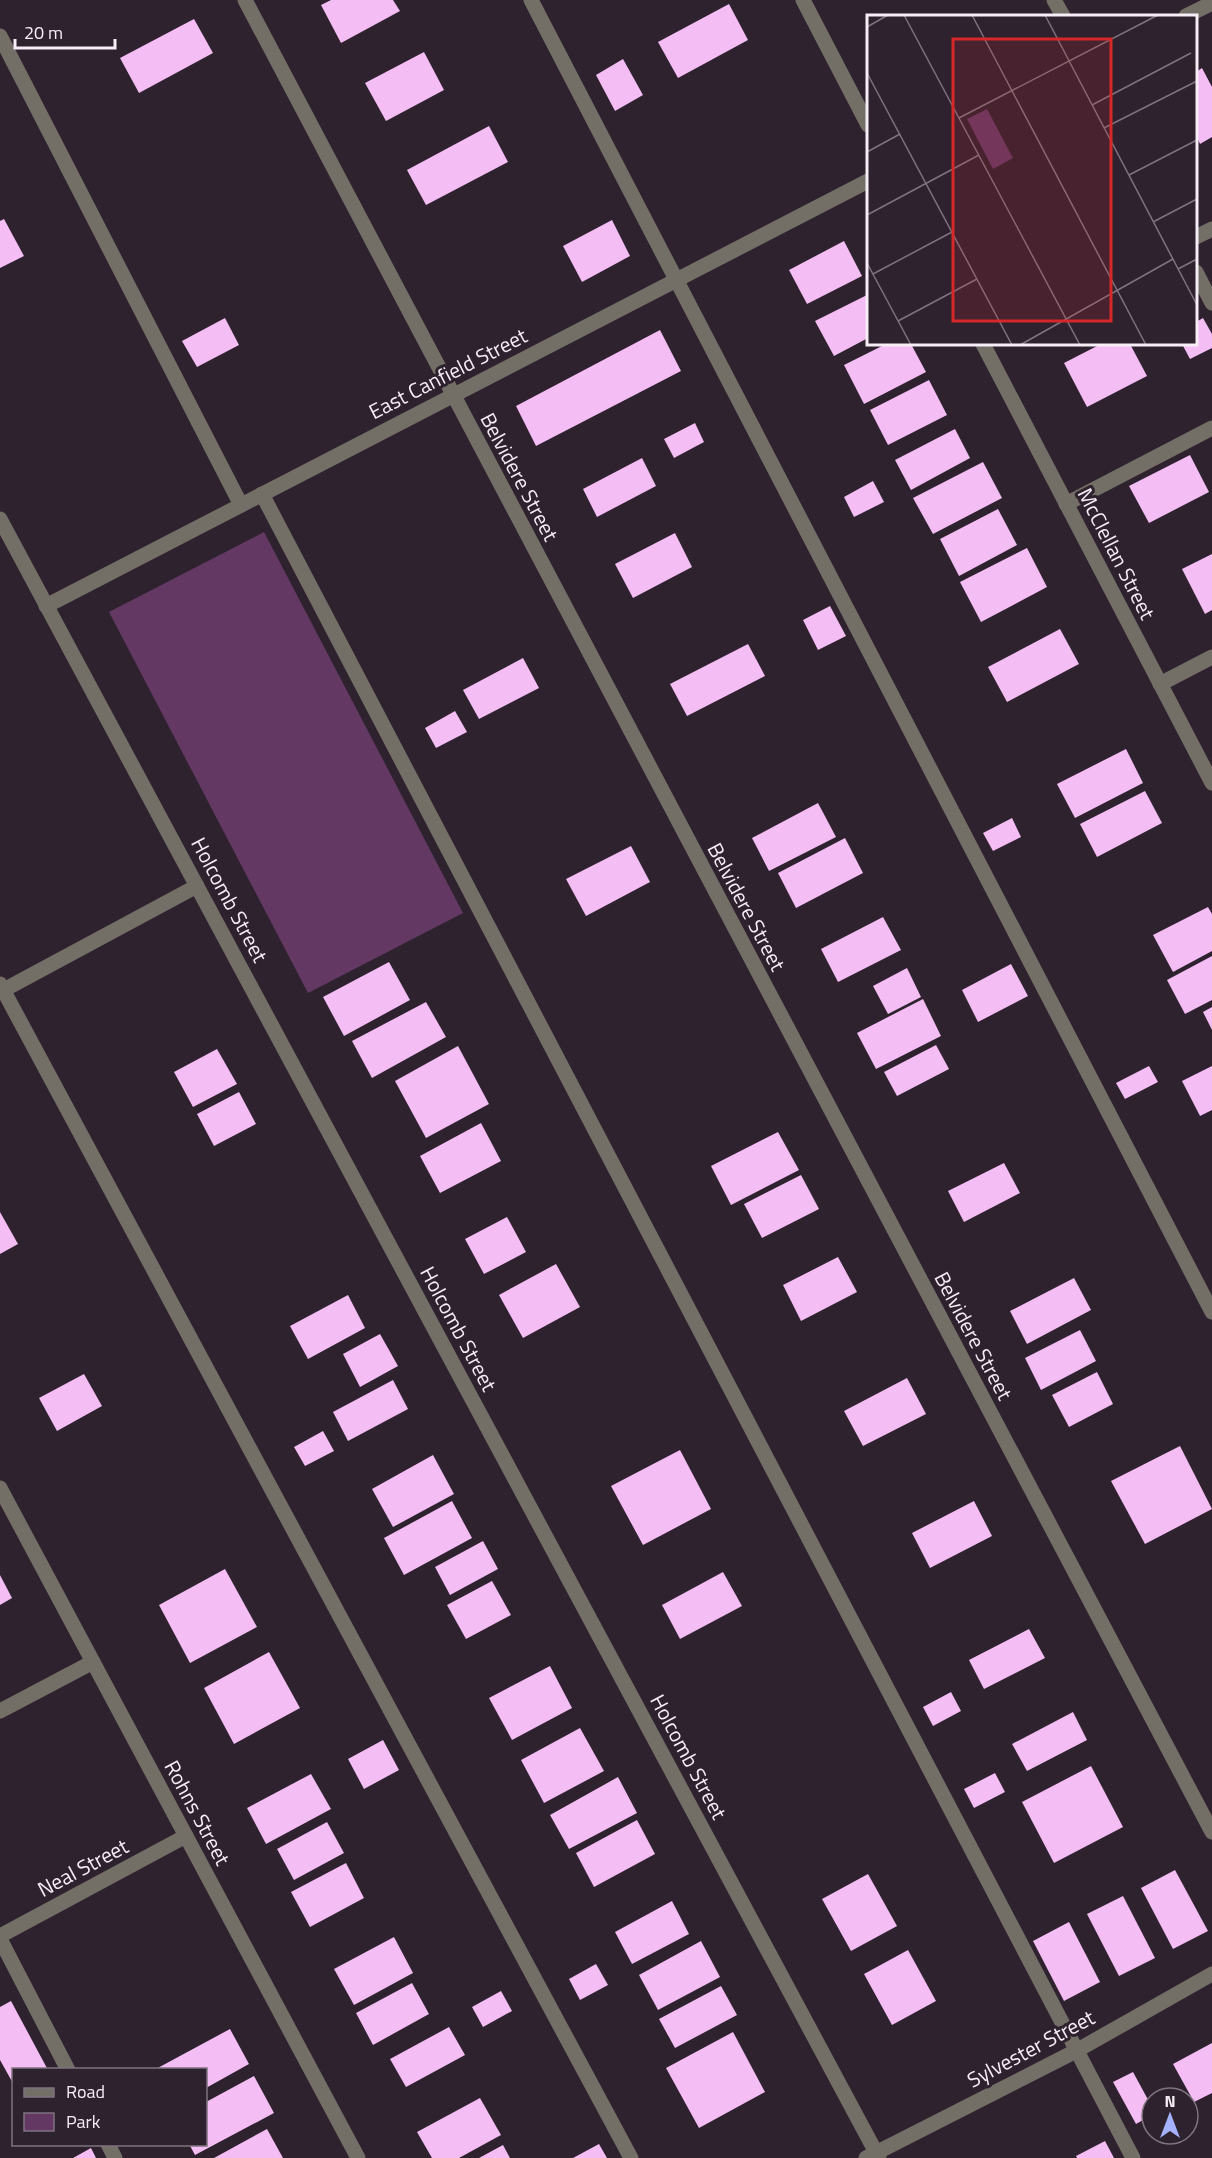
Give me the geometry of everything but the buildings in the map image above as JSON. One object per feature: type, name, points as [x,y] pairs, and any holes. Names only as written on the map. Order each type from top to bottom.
[{"type":"street","name":"Belvidere Street","points":[[245,0],[1212,1832]]},
{"type":"street","points":[[531,0],[1212,1312]]},
{"type":"street","points":[[803,0],[867,123]]},
{"type":"street","points":[[1054,0],[1062,15]]},
{"type":"street","points":[[1188,15],[1212,3]]},
{"type":"street","points":[[0,36],[241,505]]},
{"type":"street","name":"East Canfield Street","points":[[46,606],[867,182]]},
{"type":"street","points":[[1197,236],[1212,229]]},
{"type":"street","points":[[1197,274],[1212,303]]},
{"type":"street","name":"McClellan Street","points":[[984,345],[1212,783]]},
{"type":"street","points":[[1066,504],[1212,428]]},
{"type":"street","points":[[262,494],[1133,2158]]},
{"type":"street","name":"Holcomb Street","points":[[0,519],[874,2156]]},
{"type":"street","points":[[1160,684],[1212,657]]},
{"type":"street","points":[[197,886],[1,989],[632,2158]]},
{"type":"street","name":"Rohns Street","points":[[0,1488],[358,2158]]},
{"type":"street","points":[[0,1712],[93,1662]]},
{"type":"street","name":"Neal Street","points":[[0,1937],[186,1836]]},
{"type":"street","points":[[0,1937],[67,2068]]},
{"type":"street","name":"Sylvester Street","points":[[874,2156],[1076,2051],[1212,1974]]},
{"type":"green space","points":[[264,532],[463,913],[308,993],[109,612]]}]
